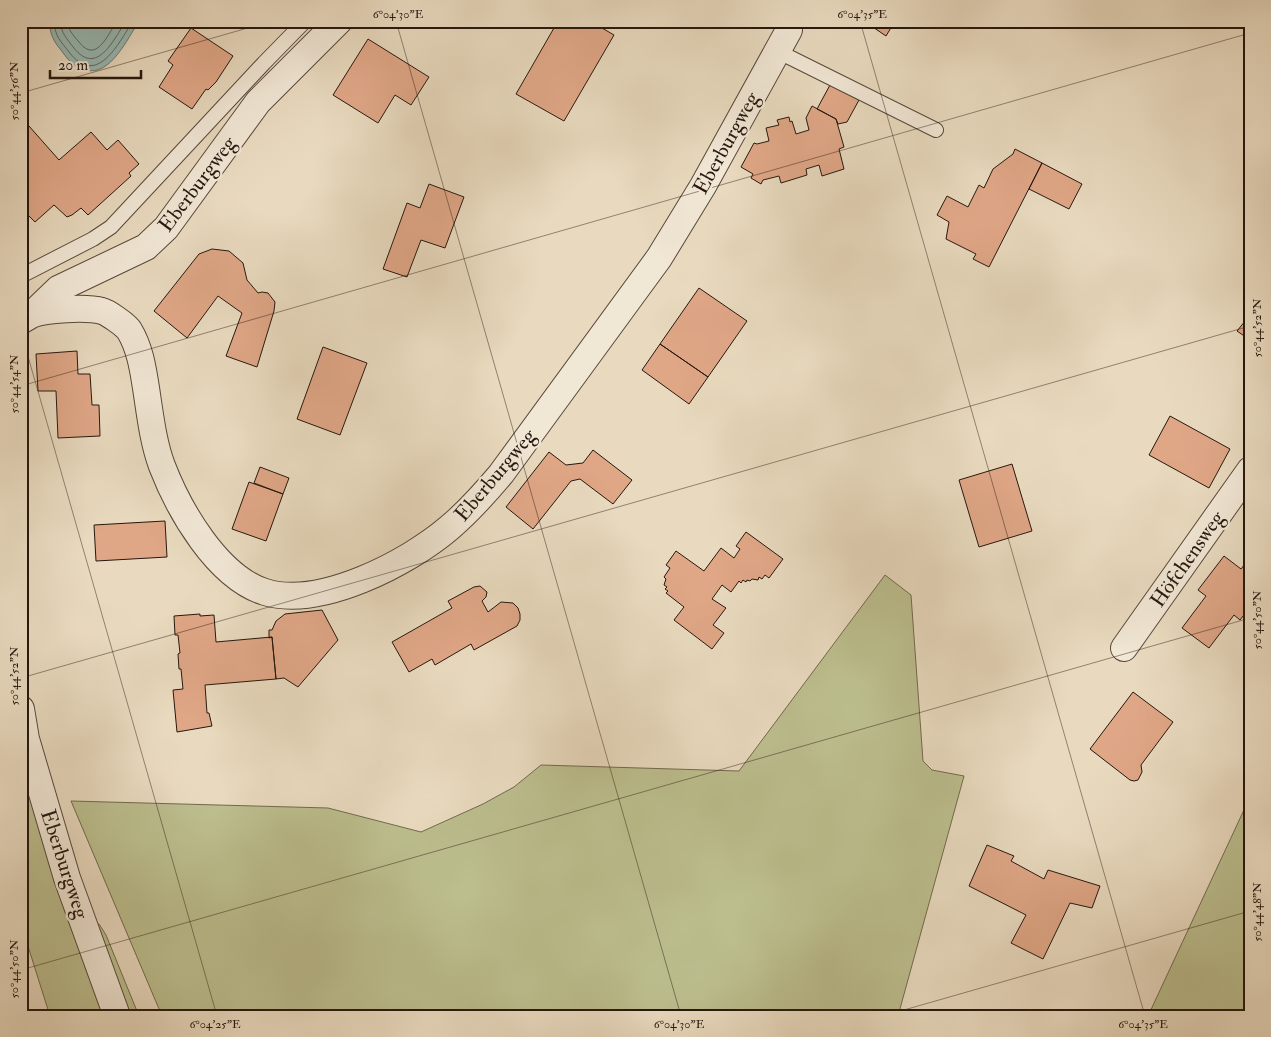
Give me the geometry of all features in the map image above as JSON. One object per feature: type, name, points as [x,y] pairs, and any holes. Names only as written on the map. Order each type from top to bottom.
[{"type":"street","name":"Eberburgweg","points":[[26,318],[58,290],[146,247],[166,228],[258,102],[339,21]]},
{"type":"street","name":"Eberburgweg","points":[[26,318],[67,309],[104,311],[129,329],[141,359],[151,420],[162,464],[181,507],[199,535],[225,567],[246,582],[265,592],[291,596],[330,590],[369,578],[410,555],[448,529],[477,502],[501,474],[659,258],[703,186],[783,40]]},
{"type":"street","name":"Höfchensweg","points":[[1124,648],[1250,470]]},
{"type":"street","name":"Eberburgweg","points":[[21,709],[26,739],[68,878],[117,1016]]},
{"type":"lane","points":[[21,276],[93,239],[111,227],[305,21]]},
{"type":"lane","points":[[783,40],[936,130]]},
{"type":"green space","points":[[885,575],[911,595],[923,761],[932,770],[964,776],[898,1016],[162,1016],[71,801],[328,808],[421,832],[483,804],[514,787],[541,765],[739,771]]},
{"type":"green space","points":[[21,770],[75,929],[99,924],[106,935],[139,1016],[50,1016],[21,924]]},
{"type":"green space","points":[[1250,797],[1250,1016],[1148,1016]]},
{"type":"water","points":[[49,21],[139,21],[124,46],[110,62],[103,68],[95,71],[80,68],[69,60],[55,41],[51,33]]},
{"type":"building","points":[[558,21],[590,21],[614,35],[564,121],[516,94]]},
{"type":"building","points":[[864,21],[895,21],[886,36]]},
{"type":"building","points":[[191,28],[233,56],[216,82],[208,90],[206,89],[192,109],[159,87],[173,65],[168,61]]},
{"type":"building","points":[[368,39],[429,77],[411,105],[395,95],[378,123],[333,95]]},
{"type":"building","points":[[830,85],[859,100],[847,122],[838,124],[836,119],[817,109]]},
{"type":"building","points":[[812,106],[836,119],[844,147],[839,149],[844,169],[822,176],[819,165],[806,169],[807,175],[781,183],[779,176],[763,180],[761,184],[751,178],[753,174],[741,167],[754,143],[769,141],[766,128],[779,125],[777,120],[789,117],[796,134],[809,130],[806,118]]},
{"type":"building","points":[[21,117],[59,160],[91,132],[107,150],[118,140],[139,164],[129,173],[131,176],[88,215],[81,208],[67,217],[54,205],[35,222],[28,215],[21,222]]},
{"type":"building","points":[[1015,149],[1042,163],[989,267],[973,259],[976,254],[946,239],[949,222],[937,215],[947,196],[968,207],[979,185],[984,188],[993,169],[1013,154]]},
{"type":"building","points":[[1042,163],[1082,184],[1069,209],[1029,189]]},
{"type":"building","points":[[429,184],[464,197],[445,248],[421,240],[407,277],[383,269],[407,203],[420,208]]},
{"type":"building","points":[[212,249],[229,251],[243,263],[247,280],[258,293],[268,293],[275,302],[257,367],[226,356],[242,313],[218,296],[187,338],[154,311],[199,254]]},
{"type":"building","points":[[699,288],[747,321],[708,377],[660,344]]},
{"type":"building","points":[[1250,315],[1250,340],[1237,331]]},
{"type":"building","points":[[660,344],[708,377],[689,404],[642,370]]},
{"type":"building","points":[[323,347],[367,363],[340,435],[297,419]]},
{"type":"building","points":[[77,351],[78,374],[90,374],[92,405],[99,405],[100,436],[58,438],[56,391],[38,391],[36,354]]},
{"type":"building","points":[[1170,416],[1230,449],[1209,488],[1149,455]]},
{"type":"building","points":[[593,450],[632,480],[613,504],[580,479],[571,481],[533,529],[506,507],[549,452],[566,465],[583,463]]},
{"type":"building","points":[[1012,464],[1032,531],[979,547],[959,480]]},
{"type":"building","points":[[260,467],[289,478],[283,494],[254,483]]},
{"type":"building","points":[[249,482],[283,494],[266,541],[232,529]]},
{"type":"building","points":[[165,521],[167,557],[96,561],[94,525]]},
{"type":"building","points":[[746,532],[783,559],[769,578],[765,575],[762,579],[759,577],[758,580],[752,579],[746,582],[743,580],[741,583],[739,581],[731,592],[722,585],[712,599],[726,608],[713,625],[724,633],[712,649],[674,620],[684,607],[666,593],[668,591],[665,589],[667,587],[664,585],[666,579],[664,577],[670,568],[666,565],[676,551],[704,571],[721,548],[734,558],[740,549],[736,546]]},
{"type":"building","points":[[1224,556],[1241,569],[1250,557],[1250,600],[1248,603],[1250,607],[1240,620],[1234,615],[1209,648],[1182,628],[1206,596],[1198,590]]},
{"type":"building","points":[[480,586],[487,592],[486,597],[482,601],[488,612],[501,602],[513,603],[518,608],[520,620],[517,626],[474,650],[471,644],[435,665],[432,659],[409,672],[392,642],[452,608],[448,601],[474,587]]},
{"type":"building","points":[[322,610],[338,640],[298,687],[284,678],[276,679],[272,637],[269,638],[269,630],[272,630],[276,621],[285,614]]},
{"type":"building","points":[[200,614],[200,616],[214,615],[216,642],[272,637],[276,679],[205,685],[207,713],[209,713],[212,726],[177,732],[173,690],[183,689],[181,669],[179,669],[178,635],[175,635],[174,616]]},
{"type":"building","points":[[1133,692],[1173,722],[1141,765],[1142,772],[1138,780],[1134,781],[1130,780],[1090,749]]},
{"type":"building","points":[[987,845],[1014,856],[1011,861],[1044,879],[1048,870],[1100,886],[1092,908],[1070,903],[1043,959],[1011,943],[1026,915],[969,886]]}]
